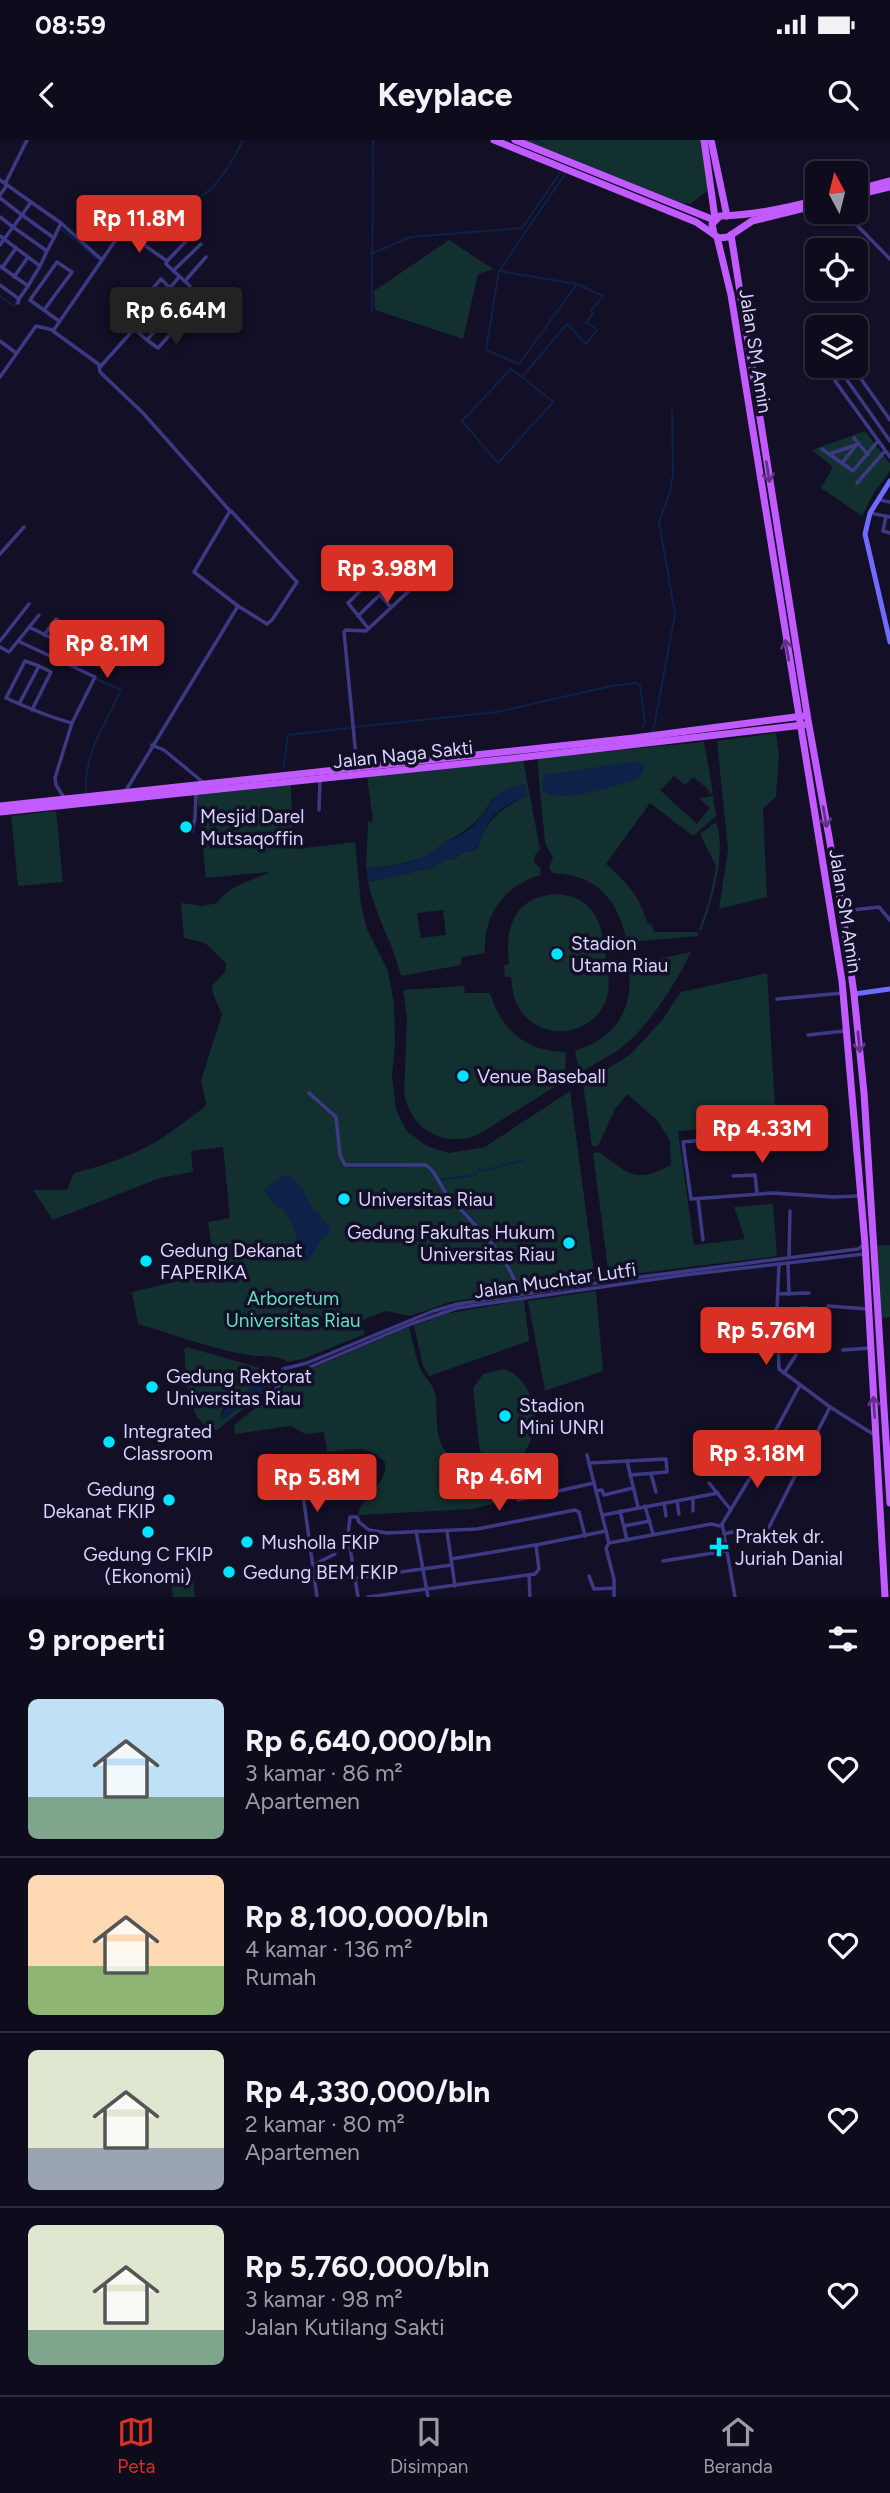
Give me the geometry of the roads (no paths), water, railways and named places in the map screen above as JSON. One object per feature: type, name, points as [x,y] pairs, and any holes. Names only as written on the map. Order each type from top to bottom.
[{"type":"main road","points":[[494,140],[696,222],[715,235],[726,238],[752,221],[805,206]]},
{"type":"main road","points":[[515,140],[715,219],[805,205]]},
{"type":"main road","points":[[704,140],[715,202],[715,219],[711,227],[715,235]]},
{"type":"main road","points":[[711,140],[728,217],[734,223],[732,234]]},
{"type":"main road","points":[[868,190],[890,181]]},
{"type":"main road","points":[[868,188],[890,187]]},
{"type":"main road","name":"Jalan SM Amin","points":[[732,234],[796,678]]},
{"type":"main road","name":"Jalan SM Amin","points":[[715,235],[732,295],[796,678],[843,913],[864,1093],[890,1503]]},
{"type":"main road","points":[[887,488],[870,513],[865,541],[890,642]]},
{"type":"main road","name":"Jalan SM Amin","points":[[804,721],[847,1031],[866,1255],[885,1597]]},
{"type":"main road","name":"Jalan Naga Sakti","points":[[0,806],[204,783],[530,757],[804,721]]},
{"type":"main road","name":"Jalan Naga Sakti","points":[[0,812],[320,778],[358,771]]},
{"type":"main road","points":[[832,917],[843,913]]},
{"type":"main road","points":[[854,994],[890,989]]},
{"type":"main road","points":[[867,1300],[876,1298]]},
{"type":"street","points":[[27,140],[0,197],[54,237]]},
{"type":"street","points":[[0,180],[61,223],[102,260]]},
{"type":"street","points":[[0,245],[2,238],[31,202]]},
{"type":"street","points":[[53,330],[139,206]]},
{"type":"street","points":[[0,217],[47,251]]},
{"type":"street","points":[[0,285],[18,301],[40,266],[61,223]]},
{"type":"street","points":[[856,224],[890,259]]},
{"type":"street","points":[[124,231],[167,261],[166,264],[190,286]]},
{"type":"street","points":[[167,261],[195,232]]},
{"type":"street","points":[[2,238],[40,266]]},
{"type":"street","points":[[173,271],[201,244]]},
{"type":"street","points":[[16,248],[1,267],[28,286]]},
{"type":"street","points":[[14,277],[28,257]]},
{"type":"street","points":[[185,281],[206,257]]},
{"type":"street","points":[[44,310],[72,272],[57,262],[30,300],[59,321]]},
{"type":"street","points":[[99,366],[179,277]]},
{"type":"street","points":[[159,279],[171,288],[192,310],[158,348],[134,329],[127,318],[159,279]]},
{"type":"street","points":[[147,340],[182,299]]},
{"type":"street","points":[[0,377],[36,326],[53,330],[99,366],[100,372],[143,413],[297,582],[267,624],[238,606],[194,572],[230,511]]},
{"type":"street","points":[[0,341],[16,353]]},
{"type":"street","points":[[838,378],[835,381],[890,457]]},
{"type":"street","points":[[846,378],[890,440]]},
{"type":"street","points":[[860,378],[890,420]]},
{"type":"street","points":[[866,407],[876,400]]},
{"type":"street","points":[[854,438],[868,455]]},
{"type":"street","points":[[822,449],[854,471],[878,441]]},
{"type":"street","points":[[829,454],[857,444]]},
{"type":"street","points":[[842,463],[857,444]]},
{"type":"street","points":[[858,483],[885,451]]},
{"type":"street","points":[[887,488],[890,502]]},
{"type":"street","points":[[870,513],[888,517],[883,531],[890,533]]},
{"type":"street","points":[[0,554],[24,527]]},
{"type":"street","points":[[368,628],[348,603],[385,566]]},
{"type":"street","points":[[358,616],[398,577]]},
{"type":"street","points":[[369,582],[391,607]]},
{"type":"street","points":[[358,771],[344,632],[366,631],[411,588]]},
{"type":"street","points":[[0,641],[29,604]]},
{"type":"street","points":[[125,792],[238,606]]},
{"type":"street","points":[[0,648],[9,652],[38,615]]},
{"type":"street","points":[[44,635],[56,619],[67,626],[58,641]]},
{"type":"street","points":[[29,627],[75,650],[81,636]]},
{"type":"street","points":[[18,640],[95,677],[72,723],[55,778],[56,785],[65,799]]},
{"type":"street","points":[[32,710],[51,672],[25,661],[6,698],[32,710],[72,723]]},
{"type":"street","points":[[19,704],[39,666]]},
{"type":"street","points":[[152,745],[164,750],[204,783]]},
{"type":"street","points":[[319,810],[320,778]]},
{"type":"street","points":[[192,831],[196,792]]},
{"type":"street","points":[[843,913],[879,906],[890,920]]},
{"type":"street","points":[[777,999],[843,993]]},
{"type":"street","points":[[808,1035],[847,1031]]},
{"type":"street","points":[[309,1093],[336,1116],[340,1155],[345,1165],[428,1165],[442,1188],[479,1228],[507,1264],[519,1295]]},
{"type":"street","points":[[704,1140],[683,1142],[691,1199],[757,1194],[862,1196]]},
{"type":"street","points":[[733,1176],[755,1175],[757,1194]]},
{"type":"street","points":[[698,1199],[703,1240]]},
{"type":"street","points":[[789,1257],[790,1211]]},
{"type":"street","name":"Jalan Muchtar Lutfi","points":[[865,1244],[858,1249],[779,1258],[446,1307],[307,1363],[283,1369],[287,1375],[286,1380],[267,1396],[310,1367],[450,1310],[858,1253],[866,1255]]},
{"type":"street","points":[[779,1258],[778,1366],[784,1374],[830,1407],[877,1436]]},
{"type":"street","points":[[788,1263],[789,1294]]},
{"type":"street","points":[[778,1294],[809,1293]]},
{"type":"street","points":[[828,1306],[868,1309]]},
{"type":"street","points":[[777,1310],[807,1308]]},
{"type":"street","points":[[777,1327],[804,1325]]},
{"type":"street","points":[[784,1374],[796,1355],[793,1326]]},
{"type":"street","points":[[843,1350],[870,1348]]},
{"type":"street","points":[[721,1526],[800,1385]]},
{"type":"street","points":[[724,1534],[732,1532],[762,1541],[830,1407]]},
{"type":"street","points":[[587,1455],[609,1543],[606,1552],[614,1597]]},
{"type":"street","points":[[298,1458],[317,1597]]},
{"type":"street","points":[[589,1463],[666,1458],[668,1472],[630,1475]]},
{"type":"street","points":[[627,1461],[638,1507]]},
{"type":"street","points":[[651,1474],[656,1492]]},
{"type":"street","points":[[518,1500],[594,1483]]},
{"type":"street","points":[[709,1483],[731,1510]]},
{"type":"street","points":[[596,1491],[602,1490],[604,1494],[633,1488]]},
{"type":"street","points":[[602,1515],[718,1493]]},
{"type":"street","points":[[693,1511],[694,1498]]},
{"type":"street","points":[[677,1501],[679,1514]]},
{"type":"street","points":[[664,1503],[666,1516]]},
{"type":"street","points":[[645,1506],[653,1535]]},
{"type":"street","points":[[358,1597],[348,1519],[357,1517],[369,1530],[387,1533],[447,1531],[477,1529],[577,1511],[585,1536]]},
{"type":"street","points":[[620,1511],[627,1539]]},
{"type":"street","points":[[624,1526],[650,1521]]},
{"type":"street","points":[[609,1543],[715,1524],[721,1526]]},
{"type":"street","points":[[721,1526],[735,1597]]},
{"type":"street","points":[[416,1531],[429,1597]]},
{"type":"street","points":[[447,1531],[455,1586]]},
{"type":"street","points":[[451,1559],[606,1531]]},
{"type":"street","points":[[368,1597],[538,1573],[536,1545]]},
{"type":"street","points":[[663,1561],[726,1551]]},
{"type":"street","points":[[313,1565],[335,1554]]},
{"type":"street","points":[[355,1578],[452,1565]]},
{"type":"street","points":[[529,1575],[530,1597]]},
{"type":"street","points":[[589,1576],[594,1589],[614,1588]]},
{"type":"water","points":[[638,761],[644,770],[638,779],[617,786],[561,796],[542,790],[545,775]]},
{"type":"water","points":[[525,784],[527,795],[492,817],[472,852],[464,851],[457,855],[456,860],[445,860],[431,868],[368,882],[366,868],[399,865],[423,857],[468,830],[496,796],[512,787]]},
{"type":"water","points":[[285,1175],[300,1185],[315,1212],[320,1212],[319,1215],[330,1227],[329,1235],[324,1235],[308,1262],[298,1260],[297,1237],[283,1208],[278,1208],[263,1190]]},
{"type":"water","points":[[265,1370],[276,1372],[273,1383],[222,1420],[229,1403],[255,1385]]},
{"type":"waterway","points":[[127,231],[153,223],[208,192],[225,171],[243,140]]},
{"type":"waterway","points":[[372,312],[373,140]]},
{"type":"waterway","points":[[534,140],[544,144]]},
{"type":"waterway","points":[[371,254],[411,237],[522,228],[560,173]]},
{"type":"waterway","points":[[499,271],[577,284],[519,364],[486,350],[499,271],[565,174]]},
{"type":"waterway","points":[[59,227],[98,259]]},
{"type":"waterway","points":[[522,377],[511,369],[462,421],[498,463],[553,402],[522,377],[567,324],[586,344],[597,330],[586,322],[603,296],[577,284]]},
{"type":"waterway","points":[[0,296],[14,306],[17,300]]},
{"type":"waterway","points":[[653,732],[675,614],[659,522],[670,492],[673,474],[672,410]]},
{"type":"waterway","points":[[86,792],[86,777],[92,751],[121,690],[96,679]]},
{"type":"waterway","points":[[355,727],[497,712],[611,686],[637,683],[640,686],[645,722],[643,727]]},
{"type":"waterway","points":[[284,766],[288,735],[349,728]]},
{"type":"waterway","points":[[440,1180],[475,1175],[479,1169],[483,1171],[523,1160]]},
{"type":"waterway","points":[[348,1167],[402,1167]]},
{"type":"waterway","points":[[450,1194],[477,1224]]},
{"type":"place","name":"Mesjid Darel Mutsaqoffin","points":[[186,827]]},
{"type":"place","name":"Stadion Utama Riau","points":[[557,954]]},
{"type":"place","name":"Venue Baseball","points":[[463,1076]]},
{"type":"place","name":"Universitas Riau","points":[[344,1199]]},
{"type":"place","name":"Gedung Fakultas Hukum Universitas Riau","points":[[569,1243]]},
{"type":"place","name":"Gedung Dekanat FAPERIKA","points":[[146,1261]]},
{"type":"place","name":"Gedung Rektorat Universitas Riau","points":[[152,1387]]},
{"type":"place","name":"Stadion Mini UNRI","points":[[505,1416]]},
{"type":"place","name":"Integrated Classroom","points":[[109,1442]]},
{"type":"place","name":"Gedung Dekanat FKIP","points":[[169,1500]]},
{"type":"place","name":"Gedung C FKIP (Ekonomi)","points":[[148,1532]]},
{"type":"place","name":"Musholla FKIP","points":[[247,1542]]},
{"type":"place","name":"Praktek dr. Juriah Danial","points":[[719,1547]]},
{"type":"place","name":"Gedung BEM FKIP","points":[[229,1572]]},
{"type":"park label","name":"Arboretum Universitas Riau","points":[[293,1309]]}]
